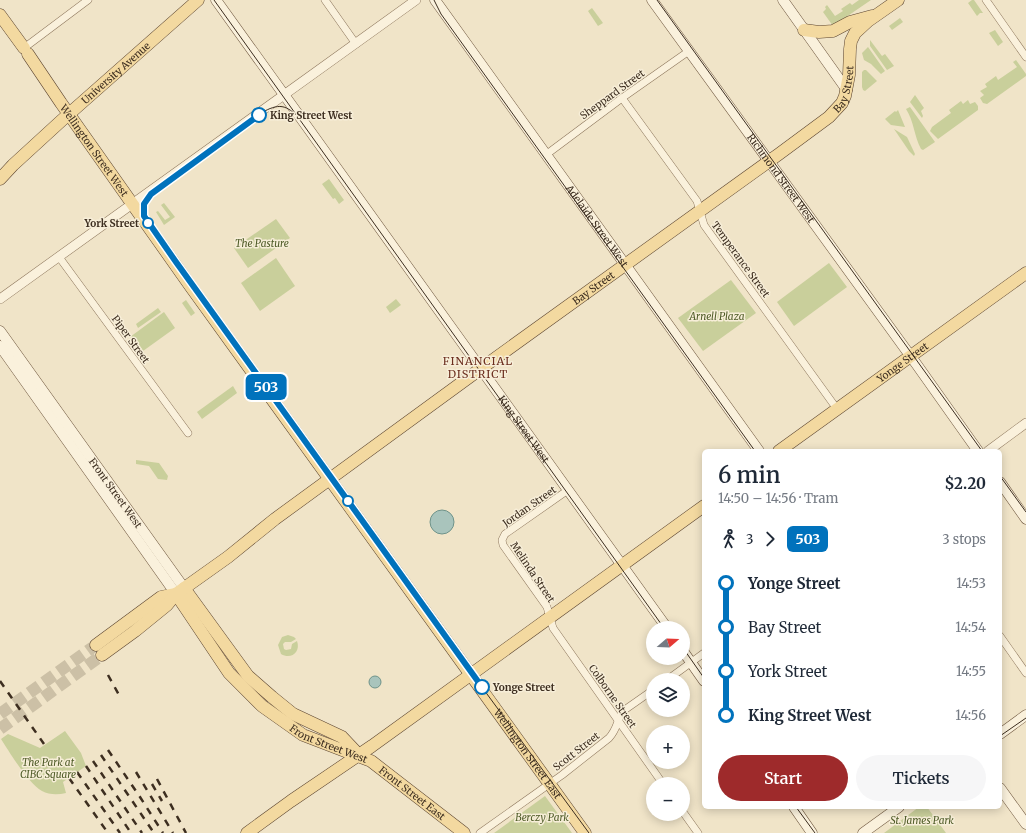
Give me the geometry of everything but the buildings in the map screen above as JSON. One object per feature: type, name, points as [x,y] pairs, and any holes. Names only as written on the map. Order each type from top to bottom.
[{"type":"main road","name":"University Avenue","points":[[0,179],[13,165],[69,114],[198,0]]},
{"type":"main road","name":"King Street West","points":[[216,0],[661,621]]},
{"type":"main road","name":"Adelaide Street West","points":[[435,0],[758,449]]},
{"type":"main road","name":"Richmond Street West","points":[[652,0],[977,449]]},
{"type":"main road","points":[[783,0],[847,90]]},
{"type":"main road","name":"Bay Street","points":[[99,650],[136,631],[167,606],[180,591],[275,519],[829,118],[842,103],[847,90],[852,41],[856,34],[862,27],[898,0]]},
{"type":"main road","name":"Wellington Street West","points":[[0,15],[191,287],[471,675]]},
{"type":"main road","points":[[804,30],[819,32],[833,31],[850,22],[877,15]]},
{"type":"main road","points":[[0,168],[13,165]]},
{"type":"main road","name":"Yonge Street","points":[[782,449],[1026,273]]},
{"type":"main road","name":"Front Street West","points":[[0,331],[23,372],[47,406],[180,591],[248,676],[293,714],[342,737],[358,755]]},
{"type":"main road","name":"Front Street West","points":[[0,346],[23,372]]},
{"type":"main road","points":[[1002,485],[1026,519]]},
{"type":"main road","points":[[247,833],[372,746],[702,507]]},
{"type":"main road","name":"Front Street West","points":[[180,591],[187,613],[229,673],[262,706],[299,732],[341,750],[358,755]]},
{"type":"main road","points":[[691,663],[702,678]]},
{"type":"main road","points":[[229,673],[240,665]]},
{"type":"main road","name":"Wellington Street East","points":[[471,675],[586,833]]},
{"type":"main road","points":[[1002,733],[1026,715]]},
{"type":"main road","points":[[299,732],[305,720]]},
{"type":"main road","name":"Front Street East","points":[[358,755],[371,761],[464,833]]},
{"type":"main road","points":[[1002,791],[1026,824]]},
{"type":"main road","points":[[795,809],[812,833]]},
{"type":"main road","points":[[863,833],[893,809]]},
{"type":"street","points":[[26,51],[88,0]]},
{"type":"street","points":[[325,0],[356,44]]},
{"type":"street","points":[[0,299],[416,0]]},
{"type":"street","points":[[986,0],[1026,57]]},
{"type":"street","name":"Sheppard Street","points":[[547,154],[622,98],[689,51]]},
{"type":"street","name":"Temperance Street","points":[[622,98],[697,200],[704,225],[837,409]]},
{"type":"street","name":"Piper Street","points":[[59,256],[188,433]]},
{"type":"street","points":[[991,449],[1026,423]]},
{"type":"street","name":"Jordan Street","points":[[502,538],[505,534],[568,490]]},
{"type":"street","name":"Melinda Street","points":[[502,538],[504,548],[547,607],[549,618]]},
{"type":"street","name":"Colborne Street","points":[[549,618],[552,628],[658,777]]},
{"type":"street","points":[[1002,639],[1026,672]]},
{"type":"street","points":[[677,673],[702,655]]},
{"type":"street","name":"Scott Street","points":[[480,833],[550,784],[609,738],[615,731],[623,711],[646,695]]},
{"type":"street","points":[[689,821],[698,833]]},
{"type":"green space","points":[[859,0],[871,0],[833,26],[823,12],[827,5],[835,16],[843,11],[841,9],[850,3],[852,5]]},
{"type":"green space","points":[[974,0],[983,13],[980,13],[977,16],[968,3]]},
{"type":"green space","points":[[592,8],[603,23],[598,26],[588,11]]},
{"type":"green space","points":[[900,18],[903,22],[892,30],[889,26]]},
{"type":"green space","points":[[995,30],[1003,42],[998,46],[989,33]]},
{"type":"green space","points":[[870,40],[882,56],[885,54],[894,66],[887,70],[870,46]]},
{"type":"green space","points":[[868,47],[885,71],[881,74],[871,64],[864,60],[862,53]]},
{"type":"green space","points":[[1016,60],[1026,76],[987,104],[983,103],[980,98],[984,95],[980,91],[987,87],[985,84],[996,76],[998,80],[1017,67],[1013,62]]},
{"type":"green space","points":[[866,70],[877,81],[865,91],[862,87],[862,72]]},
{"type":"green space","points":[[915,95],[924,108],[921,111],[923,116],[922,118],[910,102]]},
{"type":"green space","points":[[968,100],[970,104],[975,102],[978,106],[978,110],[938,139],[930,131],[932,127],[951,113],[949,110],[961,101],[963,104]]},
{"type":"green space","points":[[910,107],[935,142],[923,150],[921,149],[911,118],[906,109]]},
{"type":"green space","points":[[898,110],[905,127],[891,125],[885,119]]},
{"type":"green space","points":[[894,129],[907,137],[915,154],[914,156],[909,151]]},
{"type":"green space","points":[[329,179],[344,200],[339,204],[335,198],[333,199],[322,184]]},
{"type":"green space","points":[[164,203],[175,217],[164,225],[156,212],[158,211],[165,220],[170,217],[161,205]]},
{"type":"green space","name":"The Pasture","points":[[276,219],[290,238],[248,268],[234,248]]},
{"type":"green space","points":[[276,258],[295,286],[260,311],[241,283]]},
{"type":"green space","points":[[829,263],[847,287],[794,326],[777,302]]},
{"type":"green space","name":"Arnell Plaza","points":[[731,280],[756,313],[703,351],[678,318]]},
{"type":"green space","points":[[396,299],[401,305],[390,313],[386,307]]},
{"type":"green space","points":[[186,300],[195,313],[191,316],[182,303]]},
{"type":"green space","points":[[158,308],[161,312],[138,328],[136,324]]},
{"type":"green space","points":[[164,312],[175,328],[143,351],[138,343],[135,344],[130,337]]},
{"type":"green space","points":[[233,386],[237,393],[202,419],[197,412]]},
{"type":"green space","points":[[136,460],[159,463],[168,476],[167,480],[158,479],[149,466],[136,464]]},
{"type":"green space","points":[[288,635],[296,639],[291,642],[285,642],[283,644],[284,649],[291,649],[292,644],[297,641],[298,649],[294,654],[285,656],[281,654],[278,645],[282,637]]},
{"type":"green space","name":"The Park at CIBC Square","points":[[65,731],[81,753],[86,766],[63,782],[66,793],[51,794],[42,791],[31,781],[1,739],[8,734],[40,748]]},
{"type":"green space","name":"Berczy Park","points":[[545,796],[572,833],[494,833]]},
{"type":"green space","name":"St. James Park","points":[[916,809],[928,809],[946,833],[884,833]]},
{"type":"water","points":[[442,510],[447,511],[453,517],[453,527],[447,533],[442,534],[437,533],[431,527],[430,522],[431,517],[437,511]]},
{"type":"water","points":[[375,676],[379,678],[381,682],[379,686],[375,688],[371,686],[369,682],[371,678]]},
{"type":"tunnel","points":[[0,714],[96,645]]},
{"type":"tunnel","points":[[0,729],[102,655]]},
{"type":"tram line","points":[[214,0],[659,621]]},
{"type":"tram line","points":[[434,0],[441,14],[754,449]]},
{"type":"tram line","points":[[657,0],[981,449]]},
{"type":"tram line","points":[[300,119],[291,110],[282,107],[273,108],[261,113],[151,194],[143,204],[144,216],[440,630],[589,833]]},
{"type":"tram line","name":"503","points":[[259,115],[156,189],[146,198],[143,208],[144,216],[482,687]]},
{"type":"tram line","points":[[1002,479],[1026,512]]},
{"type":"tram line","points":[[690,658],[702,675]]},
{"type":"tram line","points":[[1002,735],[1026,718]]},
{"type":"tram line","points":[[797,809],[815,833]]},
{"type":"railway","points":[[108,675],[119,695]]},
{"type":"railway","points":[[0,681],[44,744]]},
{"type":"railway","points":[[108,750],[163,833]]},
{"type":"railway","points":[[101,755],[154,833]]},
{"type":"railway","points":[[93,761],[142,833]]},
{"type":"railway","points":[[86,766],[131,833]]},
{"type":"railway","points":[[77,772],[120,833]]},
{"type":"railway","points":[[136,772],[173,833]]},
{"type":"railway","points":[[69,778],[108,833]]},
{"type":"railway","points":[[157,779],[186,833]]},
{"type":"railway","points":[[152,784],[162,801]]},
{"type":"place","name":"King Street West","points":[[259,115]]},
{"type":"place","name":"York Street","points":[[148,223]]},
{"type":"place","name":"Yonge Street","points":[[482,687]]},
{"type":"district","name":"FINANCIAL DISTRICT","points":[[478,367]]}]
